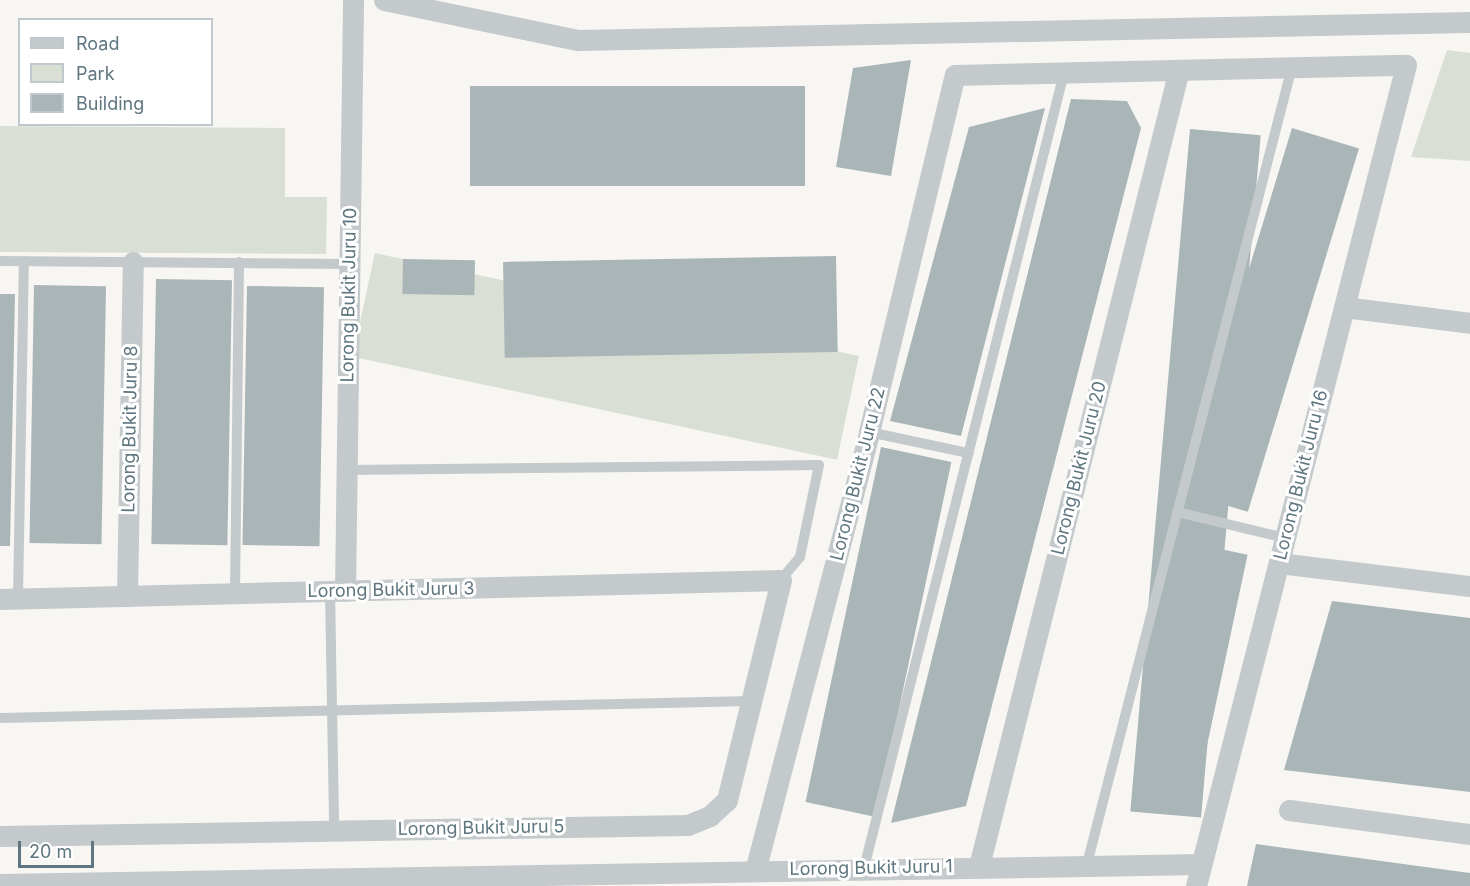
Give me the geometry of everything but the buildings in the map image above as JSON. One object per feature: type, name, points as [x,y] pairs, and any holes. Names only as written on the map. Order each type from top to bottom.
[{"type":"street","name":"Lorong Bukit Juru 10","points":[[338,591],[347,470],[353,0]]},
{"type":"street","points":[[384,0],[578,40],[1470,22]]},
{"type":"street","name":"Lorong Bukit Juru 16","points":[[1196,886],[1406,65],[1292,67]]},
{"type":"street","points":[[1064,73],[1292,67]]},
{"type":"street","name":"Lorong Bukit Juru 20","points":[[964,873],[1179,70]]},
{"type":"street","name":"Lorong Bukit Juru 22","points":[[756,871],[869,432],[955,75],[1064,73]]},
{"type":"street","name":"Lorong Bukit Juru 8","points":[[127,596],[133,262]]},
{"type":"street","points":[[1344,307],[1470,323]]},
{"type":"street","points":[[1279,563],[1470,586]]},
{"type":"street","name":"Lorong Bukit Juru 3","points":[[9,598],[781,580]]},
{"type":"street","name":"Lorong Bukit Juru 5","points":[[0,836],[688,825],[710,816],[728,800],[781,580]]},
{"type":"street","points":[[1289,810],[1470,834]]},
{"type":"street","name":"Lorong Bukit Juru 1","points":[[0,884],[864,868],[964,873],[1087,864],[1201,864]]},
{"type":"lane","points":[[1087,864],[1292,67]]},
{"type":"lane","points":[[864,868],[1064,73]]},
{"type":"lane","points":[[0,261],[350,264]]},
{"type":"lane","points":[[9,598],[24,261]]},
{"type":"lane","points":[[236,593],[239,262]]},
{"type":"lane","points":[[869,432],[969,453]]},
{"type":"lane","points":[[347,470],[819,465],[800,557],[781,580]]},
{"type":"lane","points":[[1177,512],[1285,538]]},
{"type":"lane","points":[[334,831],[332,708],[338,591]]},
{"type":"lane","points":[[0,718],[332,708],[751,701]]},
{"type":"green space","points":[[1447,50],[1470,53],[1470,161],[1411,157]]},
{"type":"green space","points":[[0,126],[285,128],[285,197],[327,197],[326,254],[0,252]]},
{"type":"green space","points":[[375,253],[859,356],[837,460],[353,357]]}]
